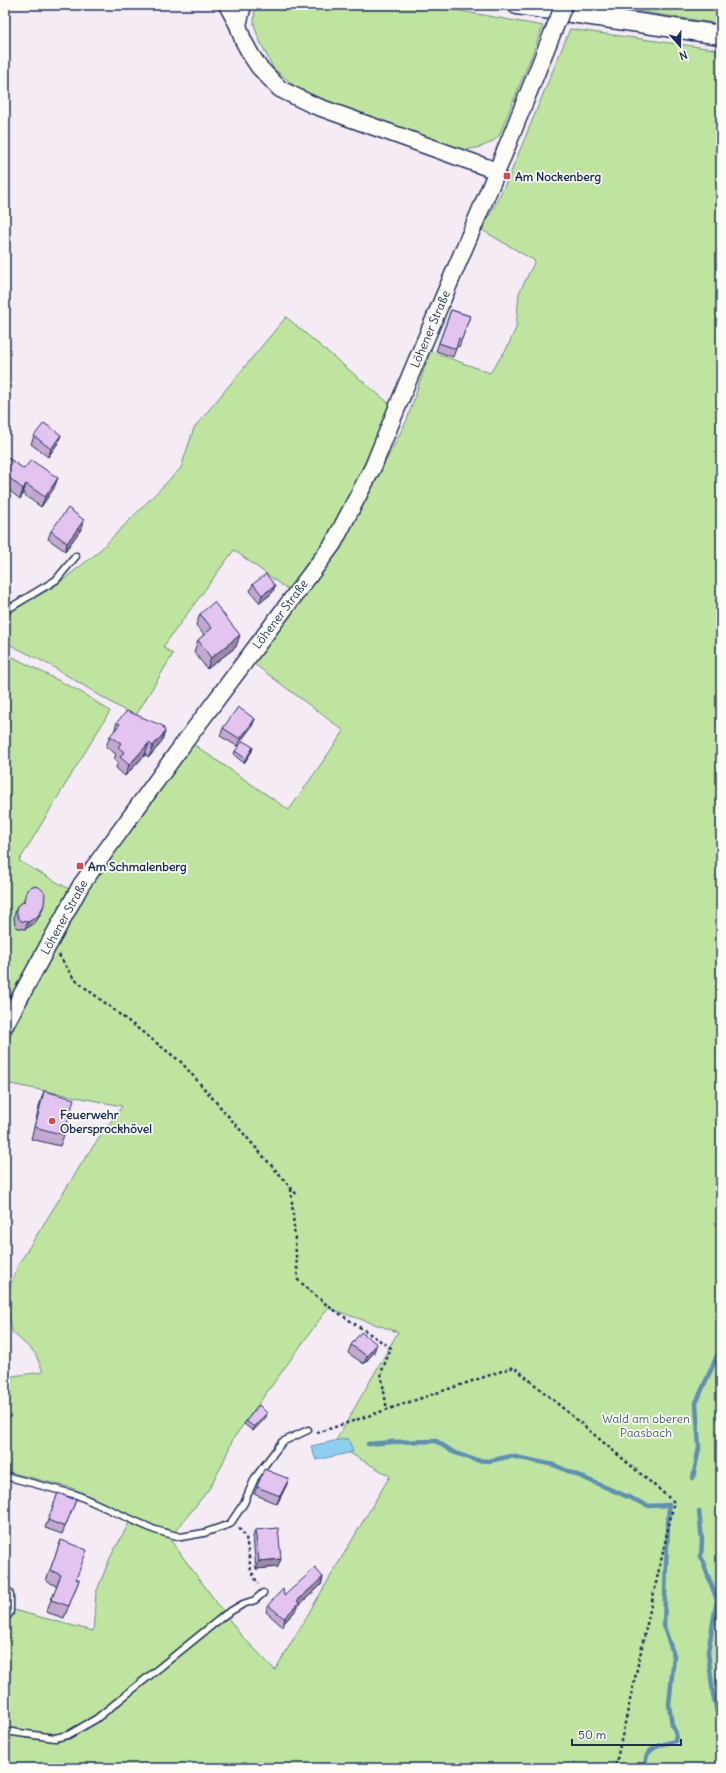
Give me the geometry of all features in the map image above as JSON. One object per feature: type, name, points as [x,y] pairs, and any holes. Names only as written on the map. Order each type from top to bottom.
[{"type":"main road","points":[[517,5],[721,35]]},
{"type":"street","points":[[227,5],[238,25],[243,40],[255,61],[280,89],[313,105],[497,171]]},
{"type":"street","points":[[238,25],[243,5]]},
{"type":"street","name":"Löhener Straße","points":[[5,1025],[81,885],[184,743],[333,544],[374,467],[410,376],[497,171],[564,5]]},
{"type":"street","points":[[5,1595],[5,1611]]},
{"type":"lane","points":[[5,613],[8,609],[29,595],[56,580],[76,556]]},
{"type":"lane","points":[[5,1476],[77,1495],[155,1530],[181,1537],[204,1534],[230,1524],[244,1503],[255,1478],[282,1442],[311,1429]]},
{"type":"lane","points":[[5,1731],[55,1738],[68,1735],[96,1719],[226,1614],[243,1604],[256,1600],[262,1593]]},
{"type":"path","points":[[50,941],[74,979],[181,1062],[298,1196]]},
{"type":"path","points":[[291,1189],[298,1280],[328,1306],[391,1348],[382,1373],[387,1410]]},
{"type":"path","points":[[311,1429],[318,1433],[514,1367],[674,1502],[615,1768]]},
{"type":"path","points":[[230,1524],[237,1526],[242,1530],[246,1537],[251,1571],[262,1593]]},
{"type":"green space","points":[[255,5],[428,5],[543,26],[499,136],[482,146],[462,150],[327,101],[297,88],[273,68],[258,37],[254,24]]},
{"type":"green space","points":[[598,5],[706,5],[721,7],[721,24]]},
{"type":"green space","name":"Wald am oberen Paasbach","points":[[570,29],[721,50],[721,1768],[5,1768],[5,1639],[10,1609],[93,1631],[96,1593],[110,1558],[129,1523],[172,1538],[171,1541],[240,1634],[275,1670],[390,1476],[334,1444],[398,1332],[328,1308],[233,1439],[221,1467],[209,1489],[174,1533],[158,1528],[72,1488],[5,1471],[5,1377],[43,1372],[35,1353],[12,1332],[9,1314],[5,1314],[5,1298],[18,1265],[87,1155],[122,1106],[5,1083],[5,1045],[83,895],[193,744],[289,810],[344,731],[253,663],[338,549],[354,522],[407,420],[430,351],[490,373],[507,348],[516,328],[519,293],[535,261],[482,230],[508,179]]},
{"type":"green space","points":[[286,317],[391,405],[366,465],[327,541],[291,592],[234,550],[163,647],[173,654],[135,717],[50,665],[5,642],[5,620],[13,610],[55,586],[96,554],[181,468],[194,428]]},
{"type":"green space","points":[[5,653],[79,691],[110,711],[19,861],[71,890],[5,1007]]},
{"type":"water","points":[[348,1438],[353,1452],[316,1460],[311,1446]]},
{"type":"building","points":[[451,310],[470,316],[462,339],[459,338],[456,349],[439,343]]},
{"type":"building","points":[[44,423],[61,435],[51,449],[34,436]]},
{"type":"building","points":[[5,456],[24,469],[31,460],[58,478],[45,497],[26,484],[23,489],[5,474]]},
{"type":"building","points":[[68,508],[84,520],[67,543],[51,531]]},
{"type":"building","points":[[266,574],[275,586],[262,595],[253,584]]},
{"type":"building","points":[[214,602],[240,635],[211,658],[198,640],[212,628],[200,614]]},
{"type":"building","points":[[238,707],[255,719],[240,739],[223,728]]},
{"type":"building","points":[[127,711],[163,726],[165,732],[153,746],[149,743],[129,765],[120,757],[124,752],[118,747],[121,743],[110,736],[120,724],[117,722]]},
{"type":"building","points":[[243,741],[253,747],[246,759],[235,751]]},
{"type":"building","points":[[32,886],[39,887],[45,893],[44,905],[38,916],[28,922],[21,921],[18,917],[16,909],[18,905],[25,901],[27,890]]},
{"type":"building","points":[[44,1091],[74,1099],[64,1135],[35,1127]]},
{"type":"building","points":[[361,1332],[377,1344],[367,1356],[351,1345]]},
{"type":"building","points":[[259,1405],[267,1413],[254,1427],[246,1421]]},
{"type":"building","points":[[264,1469],[289,1479],[280,1496],[257,1487]]},
{"type":"building","points":[[58,1493],[76,1500],[65,1527],[48,1520]]},
{"type":"building","points":[[278,1528],[281,1559],[259,1561],[255,1530]]},
{"type":"building","points":[[61,1540],[87,1550],[76,1579],[79,1580],[69,1606],[51,1600],[61,1575],[50,1570]]},
{"type":"building","points":[[315,1568],[323,1577],[297,1601],[299,1603],[285,1617],[285,1619],[268,1605],[283,1589],[284,1596]]},
{"type":"waterway","points":[[693,1478],[699,1448],[696,1403],[721,1347]]},
{"type":"waterway","points":[[368,1444],[436,1441],[453,1452],[475,1460],[489,1461],[511,1456],[554,1465],[649,1506],[669,1505],[664,1627],[674,1656],[669,1705],[672,1725],[676,1733],[675,1741],[653,1748],[649,1752],[645,1761],[646,1768]]},
{"type":"waterway","points":[[699,1511],[702,1541],[701,1557],[717,1600],[708,1652],[713,1694],[721,1730]]},
{"type":"place","name":"Am Nockenberg","points":[[507,176]]},
{"type":"place","name":"Am Schmalenberg","points":[[80,866]]},
{"type":"place","name":"Feuerwehr Obersprockhövel","points":[[52,1121]]}]
